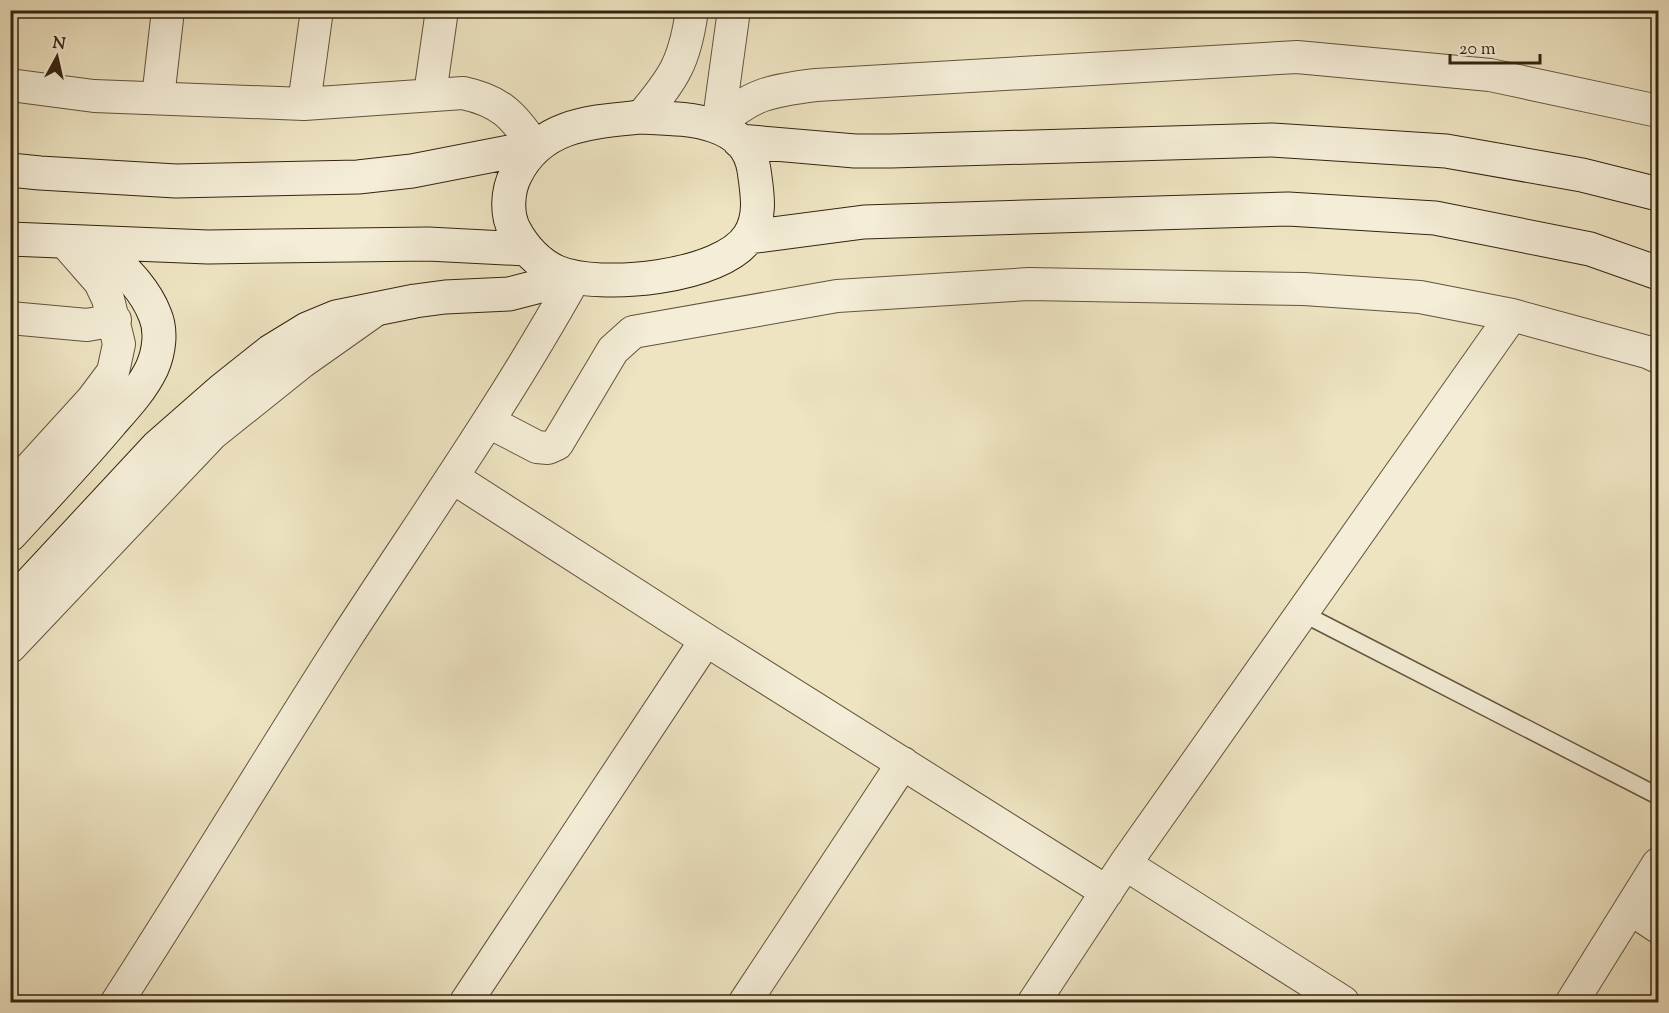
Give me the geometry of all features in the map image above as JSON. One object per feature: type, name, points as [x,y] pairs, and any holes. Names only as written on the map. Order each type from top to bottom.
[{"type":"main road","points":[[10,170],[176,181],[358,177],[412,171],[535,147],[565,130],[591,122],[641,117],[687,120],[728,134],[855,151],[1284,141],[1446,151],[1582,175],[1659,195]]},
{"type":"main road","points":[[535,147],[519,168],[510,189],[511,225],[526,249],[556,272],[575,277],[610,281],[677,274],[718,260],[739,248],[748,237],[755,224],[758,208],[753,165],[748,152],[728,134]]},
{"type":"main road","points":[[748,237],[864,222],[1288,209],[1435,218],[1590,249],[1659,273]]},
{"type":"main road","points":[[10,239],[208,248],[428,244],[526,249]]},
{"type":"main road","points":[[10,535],[137,393],[152,368],[158,350],[159,328],[156,315],[145,295],[136,281],[98,244]]},
{"type":"main road","points":[[10,605],[157,447],[271,351],[307,329],[336,317],[377,309],[445,297],[509,294],[575,277]]},
{"type":"street","points":[[158,98],[168,10]]},
{"type":"street","points":[[304,104],[317,10]]},
{"type":"street","points":[[430,94],[442,10]]},
{"type":"street","points":[[641,117],[670,82],[681,61],[692,10]]},
{"type":"street","points":[[728,134],[734,10]]},
{"type":"street","points":[[728,134],[729,114],[753,99],[768,92],[804,87],[1297,57],[1490,75],[1659,111]]},
{"type":"street","points":[[10,85],[94,96],[304,104],[463,93],[483,97],[502,108],[520,125],[535,147]]},
{"type":"street","points":[[14,480],[93,400],[113,372],[119,344],[115,320],[100,282],[65,242]]},
{"type":"street","points":[[117,1002],[177,911],[343,644],[489,422],[575,277]]},
{"type":"street","points":[[489,422],[537,447],[548,448],[557,444],[613,350],[633,332],[837,296],[1029,284],[1304,290],[1420,297],[1512,315],[1659,357]]},
{"type":"street","points":[[10,647],[212,434],[302,362],[377,309]]},
{"type":"street","points":[[1034,1002],[1125,864],[1512,315]]},
{"type":"street","points":[[10,318],[87,325],[115,320]]},
{"type":"street","points":[[452,477],[1107,892]]},
{"type":"street","points":[[466,1002],[705,639]]},
{"type":"street","points":[[745,1002],[903,763]]},
{"type":"street","points":[[1125,864],[1343,1002]]},
{"type":"street","points":[[1572,1002],[1659,864]]},
{"type":"street","points":[[1631,909],[1659,927]]},
{"type":"lane","points":[[1302,613],[1659,796]]}]
